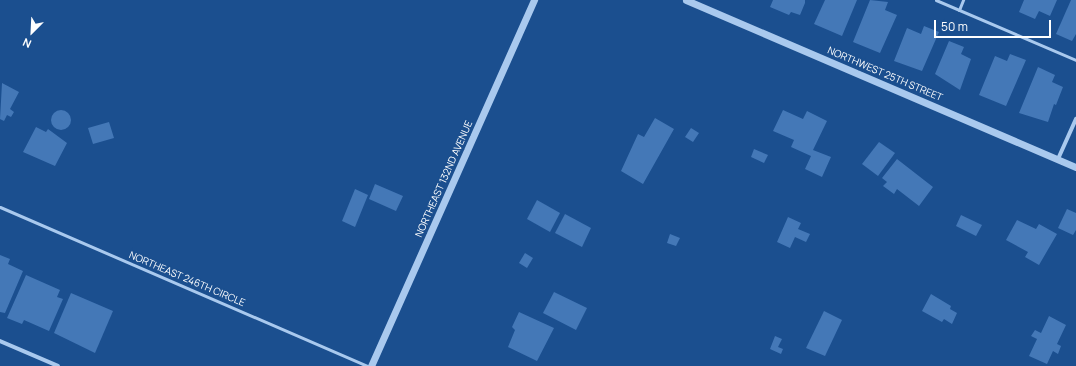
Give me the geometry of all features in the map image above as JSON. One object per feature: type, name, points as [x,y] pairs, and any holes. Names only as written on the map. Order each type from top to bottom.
[{"type":"street","name":"NORTHEAST 132ND AVENUE","points":[[371,366],[534,0]]},
{"type":"street","name":"NORTHWEST 25TH STREET","points":[[686,0],[1076,167]]},
{"type":"street","points":[[1058,159],[1076,118]]},
{"type":"street","points":[[0,341],[58,366]]},
{"type":"lane","points":[[936,0],[1076,60]]},
{"type":"lane","points":[[959,10],[963,0]]},
{"type":"lane","name":"NORTHEAST 246TH CIRCLE","points":[[0,207],[367,366]]},
{"type":"building","points":[[773,0],[805,0],[805,3],[800,15],[791,12],[789,15],[770,7]]},
{"type":"building","points":[[825,0],[857,0],[842,36],[814,24]]},
{"type":"building","points":[[870,0],[888,2],[885,10],[897,15],[880,53],[853,42]]},
{"type":"building","points":[[1024,0],[1057,0],[1050,16],[1039,11],[1035,19],[1019,12]]},
{"type":"building","points":[[1071,0],[1076,0],[1076,34],[1072,41],[1056,34]]},
{"type":"building","points":[[924,26],[939,32],[922,71],[894,61],[907,28],[921,34]]},
{"type":"building","points":[[949,41],[964,47],[961,54],[971,59],[960,90],[935,74]]},
{"type":"building","points":[[1010,54],[1026,60],[1006,106],[979,95],[995,56],[1007,61]]},
{"type":"building","points":[[1038,67],[1055,75],[1052,82],[1063,87],[1056,105],[1054,104],[1048,122],[1019,113]]},
{"type":"building","points":[[2,83],[19,92],[10,109],[14,112],[11,117],[7,115],[4,121],[0,119]]},
{"type":"building","points":[[61,110],[68,113],[71,120],[68,127],[61,130],[54,127],[51,120],[54,113]]},
{"type":"building","points":[[783,110],[803,119],[807,111],[827,121],[813,150],[831,157],[822,177],[805,169],[811,156],[791,147],[794,140],[773,131]]},
{"type":"building","points":[[655,118],[674,129],[643,184],[621,171],[638,134],[644,137]]},
{"type":"building","points":[[109,122],[114,138],[93,144],[88,128]]},
{"type":"building","points":[[36,127],[46,132],[48,129],[67,143],[55,166],[23,152]]},
{"type":"building","points":[[691,128],[699,133],[693,142],[685,137]]},
{"type":"building","points":[[879,142],[895,153],[878,176],[862,164]]},
{"type":"building","points":[[754,149],[768,155],[764,163],[751,157]]},
{"type":"building","points":[[897,159],[933,187],[919,206],[897,189],[894,194],[883,186],[887,182],[882,178]]},
{"type":"building","points":[[375,184],[403,196],[396,211],[369,199]]},
{"type":"building","points":[[355,189],[368,195],[355,227],[342,221]]},
{"type":"building","points":[[537,200],[560,213],[550,232],[527,219]]},
{"type":"building","points":[[1067,209],[1076,213],[1076,230],[1073,235],[1058,228]]},
{"type":"building","points":[[565,214],[591,228],[582,247],[555,233]]},
{"type":"building","points":[[961,215],[982,225],[976,236],[956,226]]},
{"type":"building","points":[[788,217],[801,223],[798,229],[810,234],[806,242],[795,237],[790,248],[777,242]]},
{"type":"building","points":[[1017,220],[1036,229],[1039,224],[1057,234],[1039,265],[1025,257],[1028,252],[1006,240]]},
{"type":"building","points":[[670,234],[680,238],[676,246],[667,243]]},
{"type":"building","points":[[525,253],[533,258],[527,268],[519,263]]},
{"type":"building","points":[[0,255],[10,259],[8,264],[23,271],[5,313],[0,312]]},
{"type":"building","points":[[26,275],[60,290],[57,297],[63,299],[49,331],[24,320],[22,324],[7,318]]},
{"type":"building","points":[[554,292],[587,308],[576,330],[543,313]]},
{"type":"building","points":[[71,293],[113,311],[95,353],[54,333]]},
{"type":"building","points":[[931,294],[951,306],[950,309],[957,313],[952,324],[944,319],[942,322],[922,311]]},
{"type":"building","points":[[824,311],[842,320],[825,356],[806,348]]},
{"type":"building","points":[[519,312],[554,328],[537,361],[508,347],[515,330],[512,327]]},
{"type":"building","points":[[1049,316],[1066,325],[1057,344],[1061,346],[1058,354],[1053,351],[1047,364],[1029,356],[1037,339],[1031,336],[1035,330],[1041,333]]},
{"type":"building","points":[[775,336],[782,339],[778,347],[783,349],[781,354],[770,349]]}]
